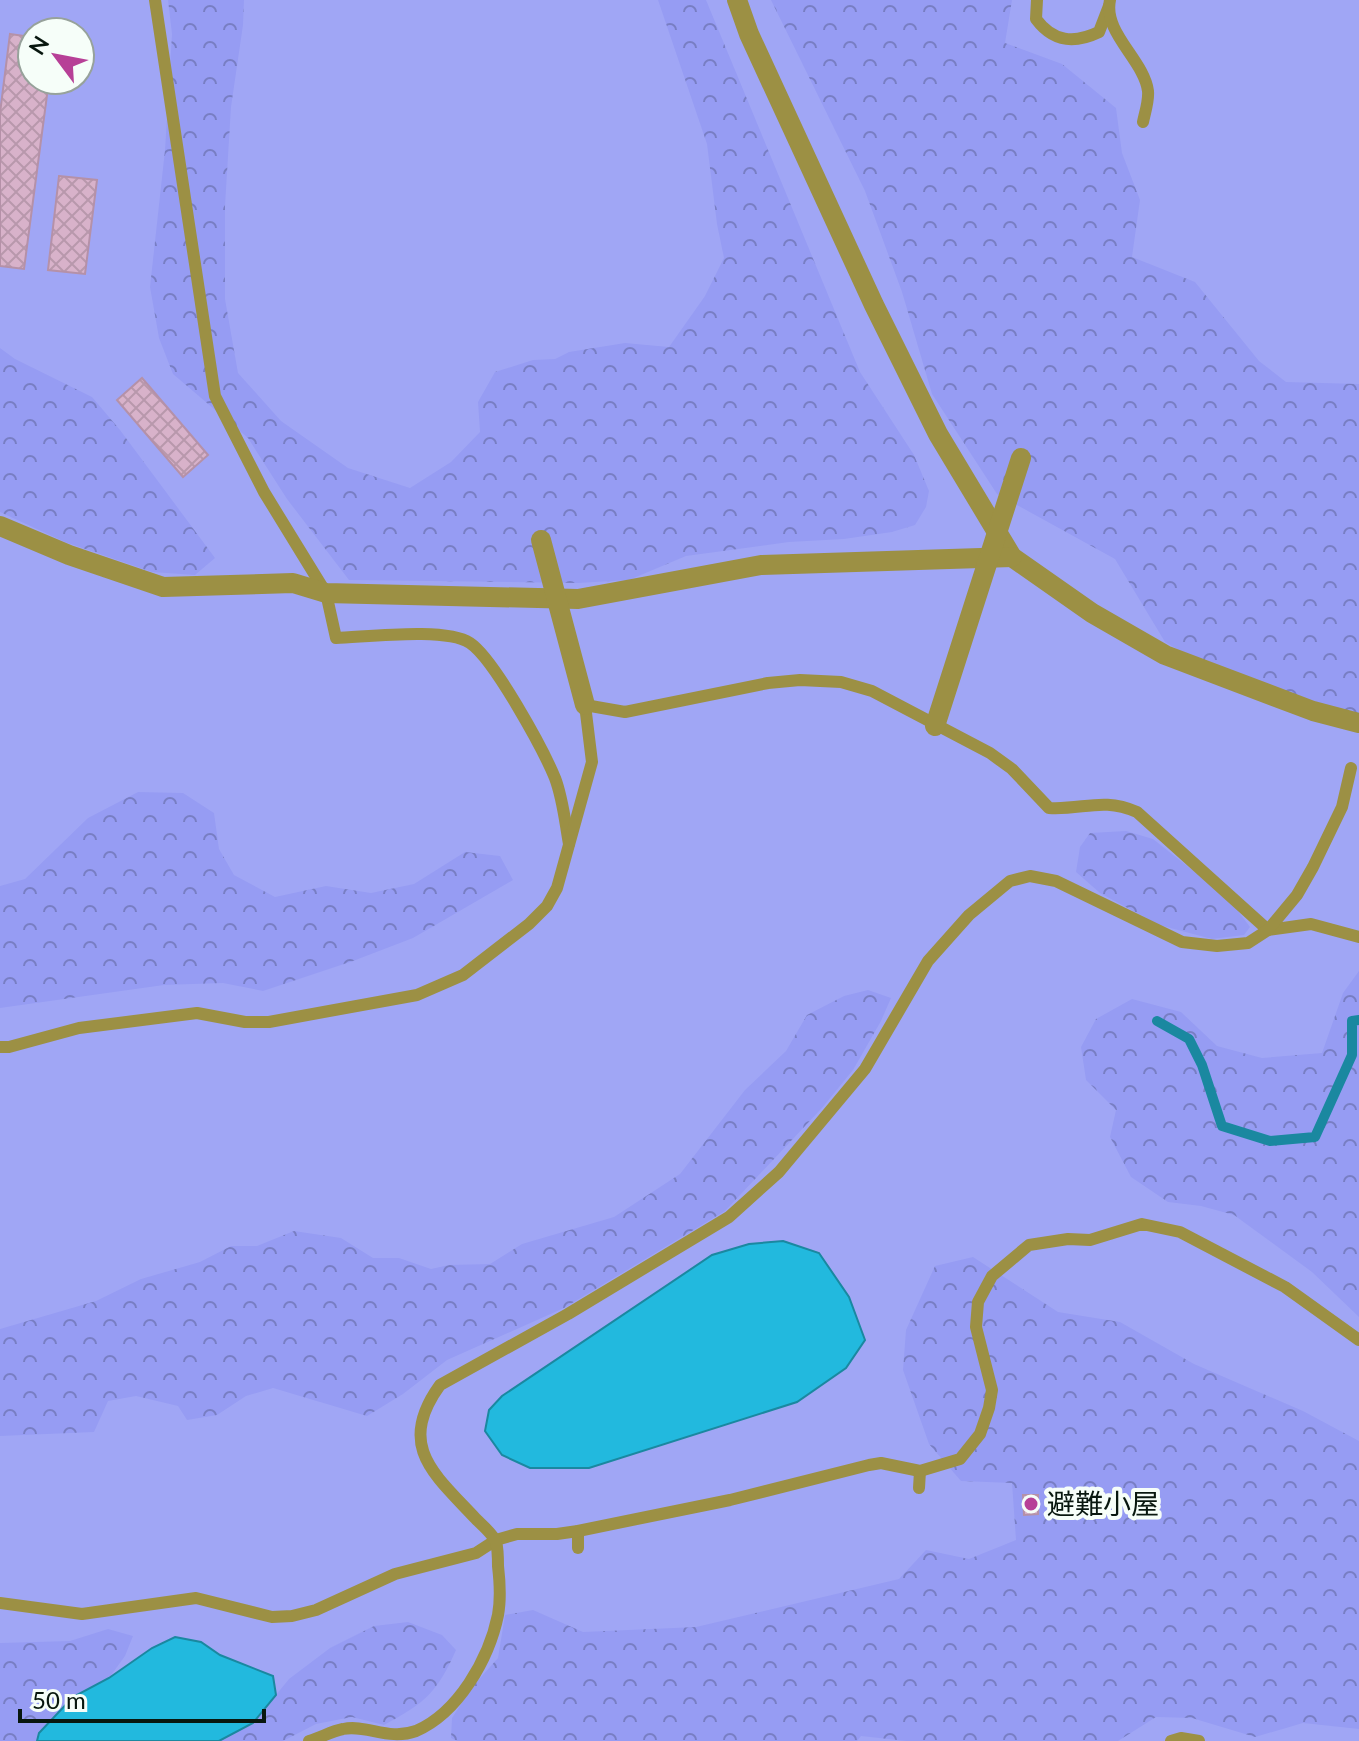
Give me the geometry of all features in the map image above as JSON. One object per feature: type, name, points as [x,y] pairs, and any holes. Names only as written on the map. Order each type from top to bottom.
[{"type":"street","points":[[737,0],[749,34],[874,305],[938,434],[1012,557],[1092,613],[1165,655],[1313,711],[1359,723]]},
{"type":"street","points":[[935,726],[1021,458]]},
{"type":"street","points":[[0,526],[69,555],[163,587],[293,583],[326,593],[578,599],[761,565],[1012,557]]},
{"type":"street","points":[[541,540],[585,705]]},
{"type":"lane","points":[[155,0],[215,396],[264,492],[326,593],[336,638],[430,634],[469,642],[493,666],[554,777],[562,800],[570,848]]},
{"type":"lane","points":[[1037,0],[1036,19],[1044,29],[1057,38],[1083,40],[1099,32],[1110,3]]},
{"type":"lane","points":[[1110,3],[1115,27],[1143,74],[1149,93],[1143,122]]},
{"type":"lane","points":[[0,1047],[79,1028],[197,1013],[245,1022],[269,1022],[417,995],[463,975],[529,924],[547,906],[557,888],[592,762],[585,705],[625,712],[768,683],[800,680],[841,682],[872,691],[990,753],[1012,769],[1049,808],[1100,803],[1119,804],[1137,812],[1268,930],[1311,924],[1359,937]]},
{"type":"lane","points":[[309,1741],[345,1728],[396,1736],[413,1732],[440,1718],[464,1688],[487,1649],[495,1627],[501,1592],[496,1540],[436,1476],[424,1454],[418,1431],[426,1404],[440,1385],[568,1314],[729,1217],[779,1172],[865,1069],[928,961],[969,915],[1010,881],[1030,876],[1056,881],[1182,942],[1217,946],[1248,943],[1268,930],[1297,895],[1327,842],[1342,807],[1351,768]]},
{"type":"lane","points":[[0,1603],[82,1614],[196,1598],[272,1617],[292,1616],[316,1610],[395,1574],[476,1553],[496,1540],[517,1534],[578,1531],[849,1476],[881,1463],[920,1471],[960,1459],[980,1434],[992,1390],[976,1327],[978,1302],[992,1276],[1029,1245],[1068,1239],[1090,1240],[1142,1224],[1161,1226],[1180,1232],[1285,1287],[1359,1340]]},
{"type":"lane","points":[[919,1488],[920,1471]]},
{"type":"lane","points":[[578,1531],[578,1548]]},
{"type":"lane","points":[[1171,1741],[1181,1738],[1199,1741]]},
{"type":"shaded area","points":[[0,0],[1359,0],[1359,1741],[0,1741]]},
{"type":"shaded area","points":[[783,1241],[819,1253],[849,1297],[865,1340],[846,1368],[797,1402],[589,1468],[530,1468],[502,1455],[485,1431],[489,1410],[502,1396],[712,1255],[749,1244]]},
{"type":"shaded area","points":[[175,1637],[201,1642],[220,1655],[273,1676],[276,1695],[253,1723],[219,1741],[37,1741],[39,1733],[73,1697]]},
{"type":"green space","points":[[168,0],[244,0],[231,107],[225,206],[225,299],[238,373],[281,421],[348,468],[410,488],[451,462],[480,432],[478,402],[495,372],[533,360],[555,359],[569,352],[625,343],[669,347],[705,296],[724,258],[707,144],[658,0],[706,0],[860,372],[914,455],[929,491],[926,507],[915,525],[892,532],[844,539],[789,542],[686,556],[629,580],[578,583],[349,580],[287,499],[248,438],[173,374],[159,338],[150,287],[165,150],[172,34]]},
{"type":"green space","points":[[771,0],[1012,0],[1005,43],[1062,64],[1116,108],[1122,153],[1140,200],[1132,257],[1195,282],[1259,361],[1286,382],[1359,384],[1359,718],[1201,663],[1165,642],[1115,559],[997,494],[932,394],[902,292],[865,191]]},
{"type":"green space","points":[[0,348],[15,359],[92,397],[215,558],[195,575],[152,572],[65,542],[0,512]]},
{"type":"green space","points":[[138,792],[183,793],[214,813],[219,849],[234,875],[275,897],[326,886],[371,893],[414,884],[465,852],[500,856],[513,880],[413,938],[263,991],[223,983],[164,985],[0,1008],[0,886],[25,879],[88,818]]},
{"type":"green space","points":[[1126,831],[1153,839],[1229,899],[1250,927],[1244,935],[1212,939],[1159,925],[1100,893],[1076,872],[1080,847],[1090,833]]},
{"type":"green space","points":[[1359,971],[1359,1317],[1312,1272],[1234,1215],[1201,1206],[1168,1202],[1131,1177],[1110,1137],[1116,1110],[1086,1080],[1081,1047],[1096,1019],[1132,999],[1181,1012],[1217,1046],[1262,1058],[1322,1053],[1343,993]]},
{"type":"green space","points":[[868,990],[891,998],[853,1070],[822,1108],[725,1211],[564,1308],[447,1360],[403,1394],[367,1416],[273,1388],[246,1396],[217,1415],[187,1420],[178,1406],[136,1396],[108,1401],[94,1432],[0,1436],[0,1329],[96,1301],[141,1279],[200,1262],[231,1246],[257,1246],[294,1231],[341,1238],[373,1258],[399,1258],[431,1269],[449,1265],[490,1264],[522,1244],[614,1217],[680,1174],[745,1090],[786,1051],[807,1015],[844,996]]},
{"type":"green space","points":[[973,1257],[1058,1312],[1120,1322],[1194,1364],[1303,1411],[1359,1441],[1359,1729],[1303,1723],[1255,1737],[1192,1718],[1156,1717],[1118,1741],[906,1741],[861,1736],[857,1741],[457,1741],[451,1738],[452,1718],[472,1687],[498,1658],[505,1615],[533,1610],[583,1632],[696,1627],[899,1579],[926,1550],[969,1559],[1016,1540],[1012,1483],[961,1481],[929,1444],[903,1370],[906,1330],[935,1266]]},
{"type":"green space","points":[[408,1622],[442,1635],[456,1650],[436,1687],[410,1710],[384,1725],[352,1717],[316,1724],[283,1741],[219,1741],[253,1723],[289,1679],[330,1648],[374,1626]]},
{"type":"green space","points":[[108,1629],[133,1636],[125,1656],[109,1678],[73,1697],[39,1733],[37,1741],[0,1741],[0,1643],[70,1641]]},
{"type":"building","points":[[10,34],[16,35],[16,96],[47,96],[24,269],[0,266],[0,113]]},
{"type":"building","points":[[59,176],[97,180],[85,274],[48,270]]},
{"type":"building","points":[[142,378],[208,455],[183,477],[117,400]]},
{"type":"building","name":"避難小屋","points":[[1023,1495],[1038,1495],[1038,1514],[1024,1515]]},
{"type":"waterway","points":[[1157,1021],[1189,1039],[1202,1065],[1222,1126],[1270,1141],[1315,1137],[1352,1055],[1352,1021],[1359,1020]]},
{"type":"place","name":"避難小屋","points":[[1031,1504]]}]
